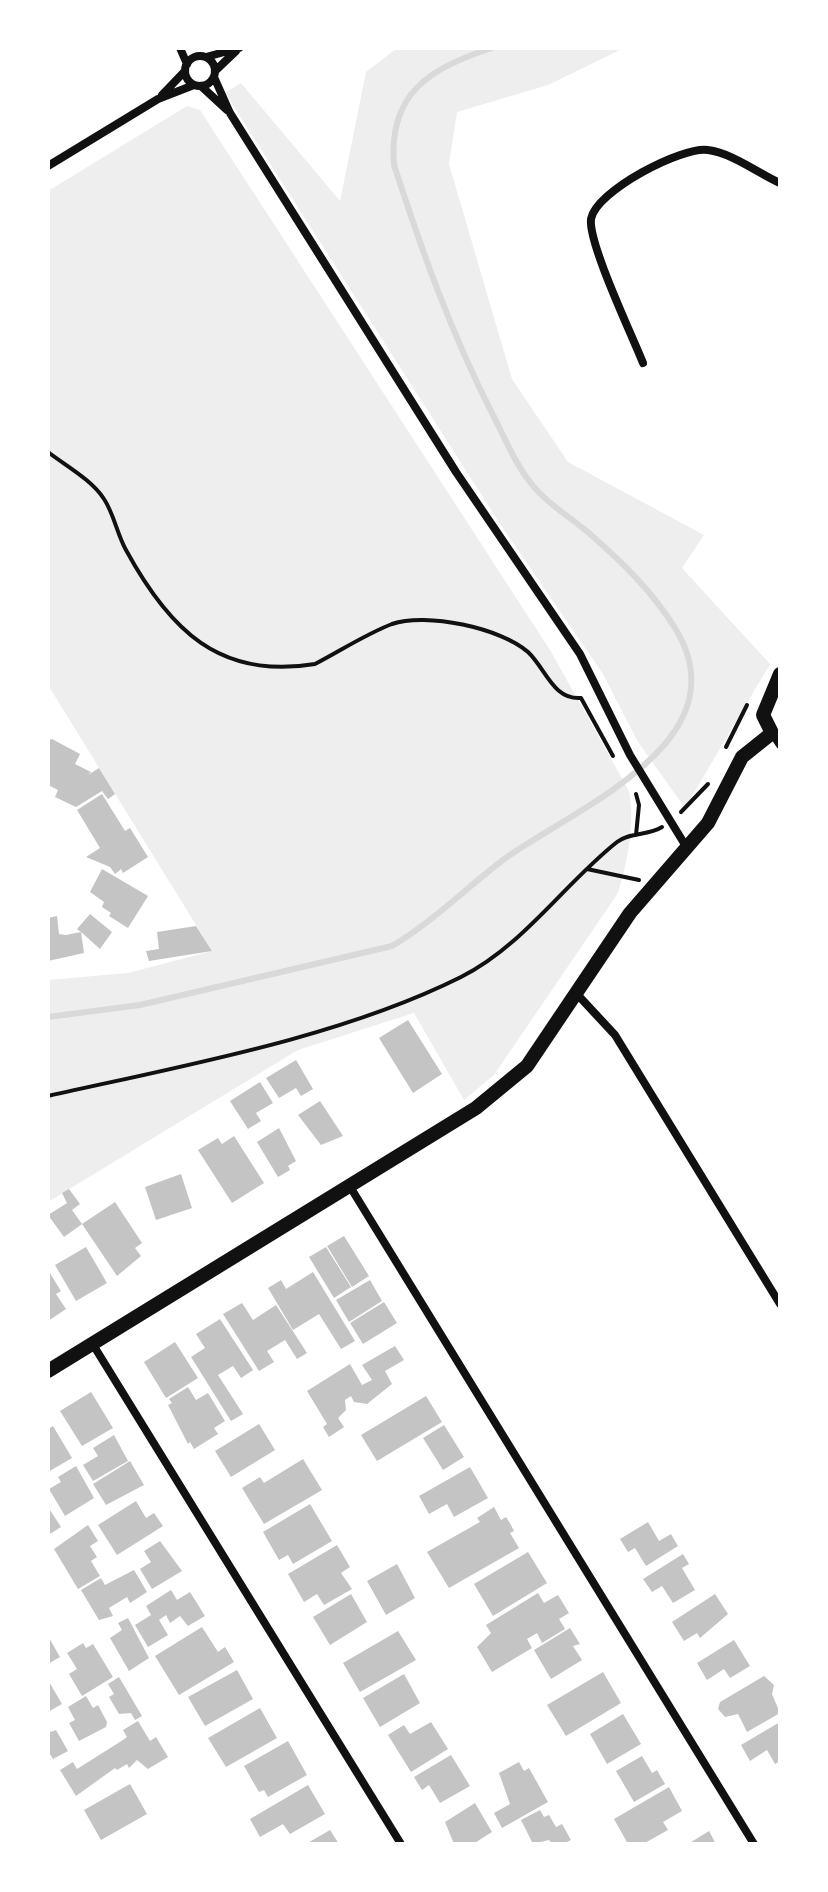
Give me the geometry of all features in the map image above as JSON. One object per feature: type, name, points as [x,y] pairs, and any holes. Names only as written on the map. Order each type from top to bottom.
[{"type":"street","points":[[180,48],[186,68],[197,85],[230,113]]},
{"type":"street","points":[[191,48],[203,56],[215,74],[230,113],[463,484],[580,654],[630,755],[687,848]]},
{"type":"street","points":[[158,99],[186,68],[203,56],[240,48]]},
{"type":"street","points":[[48,166],[158,99],[197,85],[215,74],[240,48]]},
{"type":"street","points":[[643,363],[595,243],[591,218],[596,205],[616,187],[698,149],[718,152],[780,183]]},
{"type":"street","points":[[48,1371],[504,1088],[527,1066],[652,886],[708,823],[742,757],[776,739],[763,715],[780,674]]},
{"type":"street","points":[[576,993],[615,1035],[780,1304]]},
{"type":"street","points":[[349,1185],[754,1844]]},
{"type":"street","points":[[92,1343],[401,1844]]},
{"type":"path","points":[[48,452],[103,498],[126,551],[168,614],[180,629],[212,652],[277,666],[301,666],[315,664],[405,620],[475,627],[515,643],[529,654],[559,692],[567,698],[581,698],[618,764]]},
{"type":"path","points":[[724,751],[748,703]]},
{"type":"path","points":[[48,1096],[220,1057],[352,1018],[461,977],[495,955],[619,840],[653,832],[671,822],[697,798],[714,773]]},
{"type":"path","points":[[635,790],[639,805],[636,835]]},
{"type":"path","points":[[587,869],[629,876],[652,886]]},
{"type":"shaded area","points":[[397,48],[624,48],[548,85],[457,112],[449,164],[512,379],[568,462],[704,535],[682,568],[770,664],[685,808],[638,742],[603,674],[500,524],[225,93],[241,83],[340,201],[366,72]]},
{"type":"shaded area","points":[[187,106],[200,110],[550,650],[629,791],[630,842],[618,893],[494,1075],[464,1100],[414,1013],[298,1050],[48,1202],[48,980],[128,973],[212,951],[48,685],[48,191]]},
{"type":"building","points":[[52,739],[80,754],[75,764],[91,772],[88,775],[99,768],[115,794],[108,799],[102,791],[76,807],[55,797],[58,790],[48,785],[48,740]]},
{"type":"building","points":[[102,794],[125,831],[130,828],[148,857],[123,873],[121,869],[115,874],[110,867],[86,857],[100,848],[77,810]]},
{"type":"building","points":[[102,869],[148,896],[128,928],[109,916],[111,913],[102,907],[104,902],[90,892]]},
{"type":"building","points":[[90,914],[112,932],[100,949],[77,929]]},
{"type":"building","points":[[57,916],[59,934],[81,932],[84,953],[48,961],[48,918]]},
{"type":"building","points":[[196,926],[212,951],[149,961],[146,951],[159,949],[157,932]]},
{"type":"building","points":[[408,1020],[442,1074],[413,1093],[379,1038]]},
{"type":"building","points":[[296,1060],[313,1089],[301,1096],[296,1088],[279,1098],[266,1078]]},
{"type":"building","points":[[260,1082],[273,1103],[256,1113],[261,1121],[248,1129],[230,1101]]},
{"type":"building","points":[[320,1101],[343,1136],[321,1145],[298,1115]]},
{"type":"building","points":[[279,1128],[296,1161],[288,1166],[290,1170],[278,1177],[257,1142]]},
{"type":"building","points":[[234,1136],[264,1183],[232,1203],[198,1150],[218,1138],[222,1144]]},
{"type":"building","points":[[181,1174],[192,1208],[156,1220],[145,1187]]},
{"type":"building","points":[[69,1189],[80,1204],[72,1210],[82,1224],[64,1237],[48,1215],[67,1203],[62,1193]]},
{"type":"building","points":[[115,1202],[142,1243],[135,1248],[141,1256],[117,1276],[82,1224]]},
{"type":"building","points":[[344,1236],[369,1276],[352,1287],[327,1246]]},
{"type":"building","points":[[86,1247],[107,1283],[76,1301],[55,1265]]},
{"type":"building","points":[[326,1247],[351,1287],[334,1298],[309,1257]]},
{"type":"building","points":[[48,1270],[61,1291],[56,1294],[66,1309],[48,1321]]},
{"type":"building","points":[[313,1272],[355,1341],[341,1349],[319,1314],[293,1330],[268,1288],[281,1280],[286,1289]]},
{"type":"building","points":[[370,1280],[382,1301],[349,1322],[336,1300]]},
{"type":"building","points":[[384,1302],[397,1323],[363,1344],[350,1323]]},
{"type":"building","points":[[242,1303],[253,1320],[276,1305],[307,1353],[297,1359],[285,1340],[267,1351],[274,1362],[259,1371],[223,1314]]},
{"type":"building","points":[[220,1319],[253,1370],[241,1378],[233,1366],[218,1375],[243,1414],[231,1421],[191,1357],[205,1348],[196,1334]]},
{"type":"building","points":[[175,1342],[198,1378],[166,1398],[144,1362]]},
{"type":"building","points":[[395,1346],[404,1360],[385,1371],[392,1384],[367,1404],[354,1402],[351,1396],[345,1400],[346,1410],[338,1418],[344,1427],[329,1437],[323,1427],[327,1424],[307,1391],[350,1364],[362,1385],[372,1380],[362,1365]]},
{"type":"building","points":[[188,1387],[196,1400],[208,1393],[225,1421],[214,1428],[218,1434],[194,1449],[190,1442],[188,1444],[168,1405],[172,1403],[169,1399]]},
{"type":"building","points":[[91,1392],[113,1428],[82,1446],[60,1411]]},
{"type":"building","points":[[426,1396],[442,1422],[377,1461],[361,1435]]},
{"type":"building","points":[[259,1424],[275,1450],[231,1477],[215,1451]]},
{"type":"building","points":[[444,1425],[464,1457],[443,1470],[423,1438]]},
{"type":"building","points":[[53,1426],[72,1458],[48,1472],[48,1429]]},
{"type":"building","points":[[114,1435],[128,1461],[93,1481],[83,1465],[98,1456],[93,1448]]},
{"type":"building","points":[[303,1459],[322,1490],[264,1524],[242,1488],[260,1477],[264,1483]]},
{"type":"building","points":[[130,1461],[144,1485],[106,1505],[93,1484]]},
{"type":"building","points":[[76,1466],[94,1498],[65,1516],[49,1489],[61,1482],[58,1477]]},
{"type":"building","points":[[470,1467],[488,1498],[454,1517],[447,1504],[429,1514],[419,1496]]},
{"type":"building","points":[[136,1501],[146,1518],[154,1513],[163,1526],[117,1555],[98,1525]]},
{"type":"building","points":[[310,1504],[332,1541],[293,1564],[288,1555],[279,1560],[263,1532]]},
{"type":"building","points":[[48,1507],[61,1527],[48,1535]]},
{"type":"building","points":[[494,1507],[501,1520],[506,1517],[511,1525],[514,1531],[510,1533],[519,1548],[449,1588],[427,1552],[480,1522],[477,1518]]},
{"type":"building","points":[[648,1522],[659,1541],[671,1534],[678,1546],[646,1566],[635,1548],[628,1552],[620,1539]]},
{"type":"building","points":[[88,1525],[98,1541],[90,1546],[97,1557],[91,1561],[100,1576],[78,1589],[54,1549]]},
{"type":"building","points":[[160,1541],[182,1571],[152,1589],[140,1569],[151,1562],[144,1551]]},
{"type":"building","points":[[337,1545],[350,1567],[341,1573],[352,1589],[324,1605],[317,1594],[304,1602],[288,1574]]},
{"type":"building","points":[[528,1552],[547,1583],[493,1616],[474,1584]]},
{"type":"building","points":[[683,1554],[689,1564],[682,1568],[695,1590],[673,1603],[662,1586],[652,1592],[643,1579]]},
{"type":"building","points":[[397,1564],[415,1598],[386,1615],[367,1581]]},
{"type":"building","points":[[134,1570],[147,1592],[130,1603],[127,1597],[109,1608],[113,1616],[99,1620],[81,1590],[101,1578],[105,1585]]},
{"type":"building","points":[[171,1590],[177,1600],[190,1592],[205,1616],[188,1626],[180,1616],[170,1623],[166,1615],[159,1620],[168,1635],[148,1647],[135,1625],[151,1615],[146,1606]]},
{"type":"building","points":[[538,1593],[544,1603],[558,1595],[569,1613],[559,1619],[565,1629],[542,1643],[537,1633],[527,1639],[532,1648],[492,1672],[477,1647],[491,1633],[486,1625]]},
{"type":"building","points":[[351,1594],[367,1622],[330,1645],[313,1617]]},
{"type":"building","points":[[715,1594],[728,1614],[700,1638],[697,1633],[684,1641],[672,1622]]},
{"type":"building","points":[[128,1618],[149,1658],[129,1671],[110,1638],[122,1630],[118,1623]]},
{"type":"building","points":[[202,1627],[218,1652],[225,1647],[234,1662],[179,1695],[155,1656]]},
{"type":"building","points":[[570,1628],[580,1644],[573,1646],[582,1660],[551,1679],[534,1650]]},
{"type":"building","points":[[398,1631],[416,1660],[360,1692],[343,1663]]},
{"type":"building","points":[[48,1636],[60,1657],[48,1664]]},
{"type":"building","points":[[734,1640],[750,1666],[730,1678],[724,1669],[707,1680],[697,1663]]},
{"type":"building","points":[[83,1643],[86,1648],[93,1644],[113,1677],[82,1696],[69,1674],[77,1669],[67,1653]]},
{"type":"building","points":[[237,1670],[253,1699],[205,1726],[188,1697]]},
{"type":"building","points":[[603,1672],[621,1703],[566,1736],[547,1705]]},
{"type":"building","points":[[404,1674],[420,1703],[380,1727],[363,1698]]},
{"type":"building","points":[[764,1676],[774,1685],[772,1694],[780,1713],[747,1732],[738,1714],[725,1717],[718,1709],[720,1702]]},
{"type":"building","points":[[119,1677],[142,1716],[135,1720],[131,1713],[119,1714],[109,1697],[114,1694],[108,1684]]},
{"type":"building","points":[[48,1680],[62,1704],[48,1712]]},
{"type":"building","points":[[86,1696],[93,1708],[98,1705],[107,1722],[106,1727],[79,1741],[69,1723],[75,1720],[68,1707]]},
{"type":"building","points":[[260,1708],[277,1738],[226,1767],[208,1738]]},
{"type":"building","points":[[623,1714],[641,1744],[607,1764],[590,1734]]},
{"type":"building","points":[[138,1721],[150,1741],[156,1737],[168,1757],[148,1769],[137,1760],[129,1768],[127,1764],[117,1770],[115,1768],[76,1796],[60,1770],[73,1762],[77,1769],[127,1737],[123,1730]]},
{"type":"building","points":[[431,1722],[448,1749],[411,1772],[388,1735],[404,1725],[410,1734]]},
{"type":"building","points":[[780,1722],[780,1761],[775,1764],[767,1750],[750,1761],[741,1745]]},
{"type":"building","points":[[48,1727],[51,1732],[56,1730],[68,1751],[53,1759],[48,1751]]},
{"type":"building","points":[[288,1741],[307,1775],[268,1797],[264,1790],[259,1792],[244,1766]]},
{"type":"building","points":[[451,1755],[470,1786],[440,1803],[429,1785],[422,1790],[414,1777]]},
{"type":"building","points":[[642,1756],[652,1773],[657,1770],[665,1784],[634,1802],[616,1771]]},
{"type":"building","points":[[519,1762],[524,1771],[529,1768],[548,1802],[502,1828],[494,1813],[510,1804],[499,1773]]},
{"type":"building","points":[[130,1784],[147,1814],[101,1840],[84,1810]]},
{"type":"building","points":[[308,1785],[325,1814],[290,1834],[283,1824],[260,1837],[250,1819]]},
{"type":"building","points":[[669,1787],[682,1811],[663,1822],[668,1830],[643,1844],[628,1844],[614,1819]]},
{"type":"building","points":[[475,1803],[492,1832],[473,1844],[454,1844],[445,1822]]},
{"type":"building","points":[[540,1810],[544,1817],[549,1815],[556,1827],[562,1824],[571,1840],[563,1844],[552,1844],[549,1840],[533,1844],[521,1820]]},
{"type":"building","points":[[330,1830],[339,1844],[306,1844]]},
{"type":"building","points":[[709,1831],[716,1844],[688,1844]]},
{"type":"waterway","points":[[48,1017],[140,1005],[392,946],[422,926],[507,857],[610,792],[644,766],[671,736],[688,704],[691,668],[666,614],[614,555],[536,490],[514,457],[450,322],[394,165],[398,119],[418,87],[450,65],[492,48]]}]
